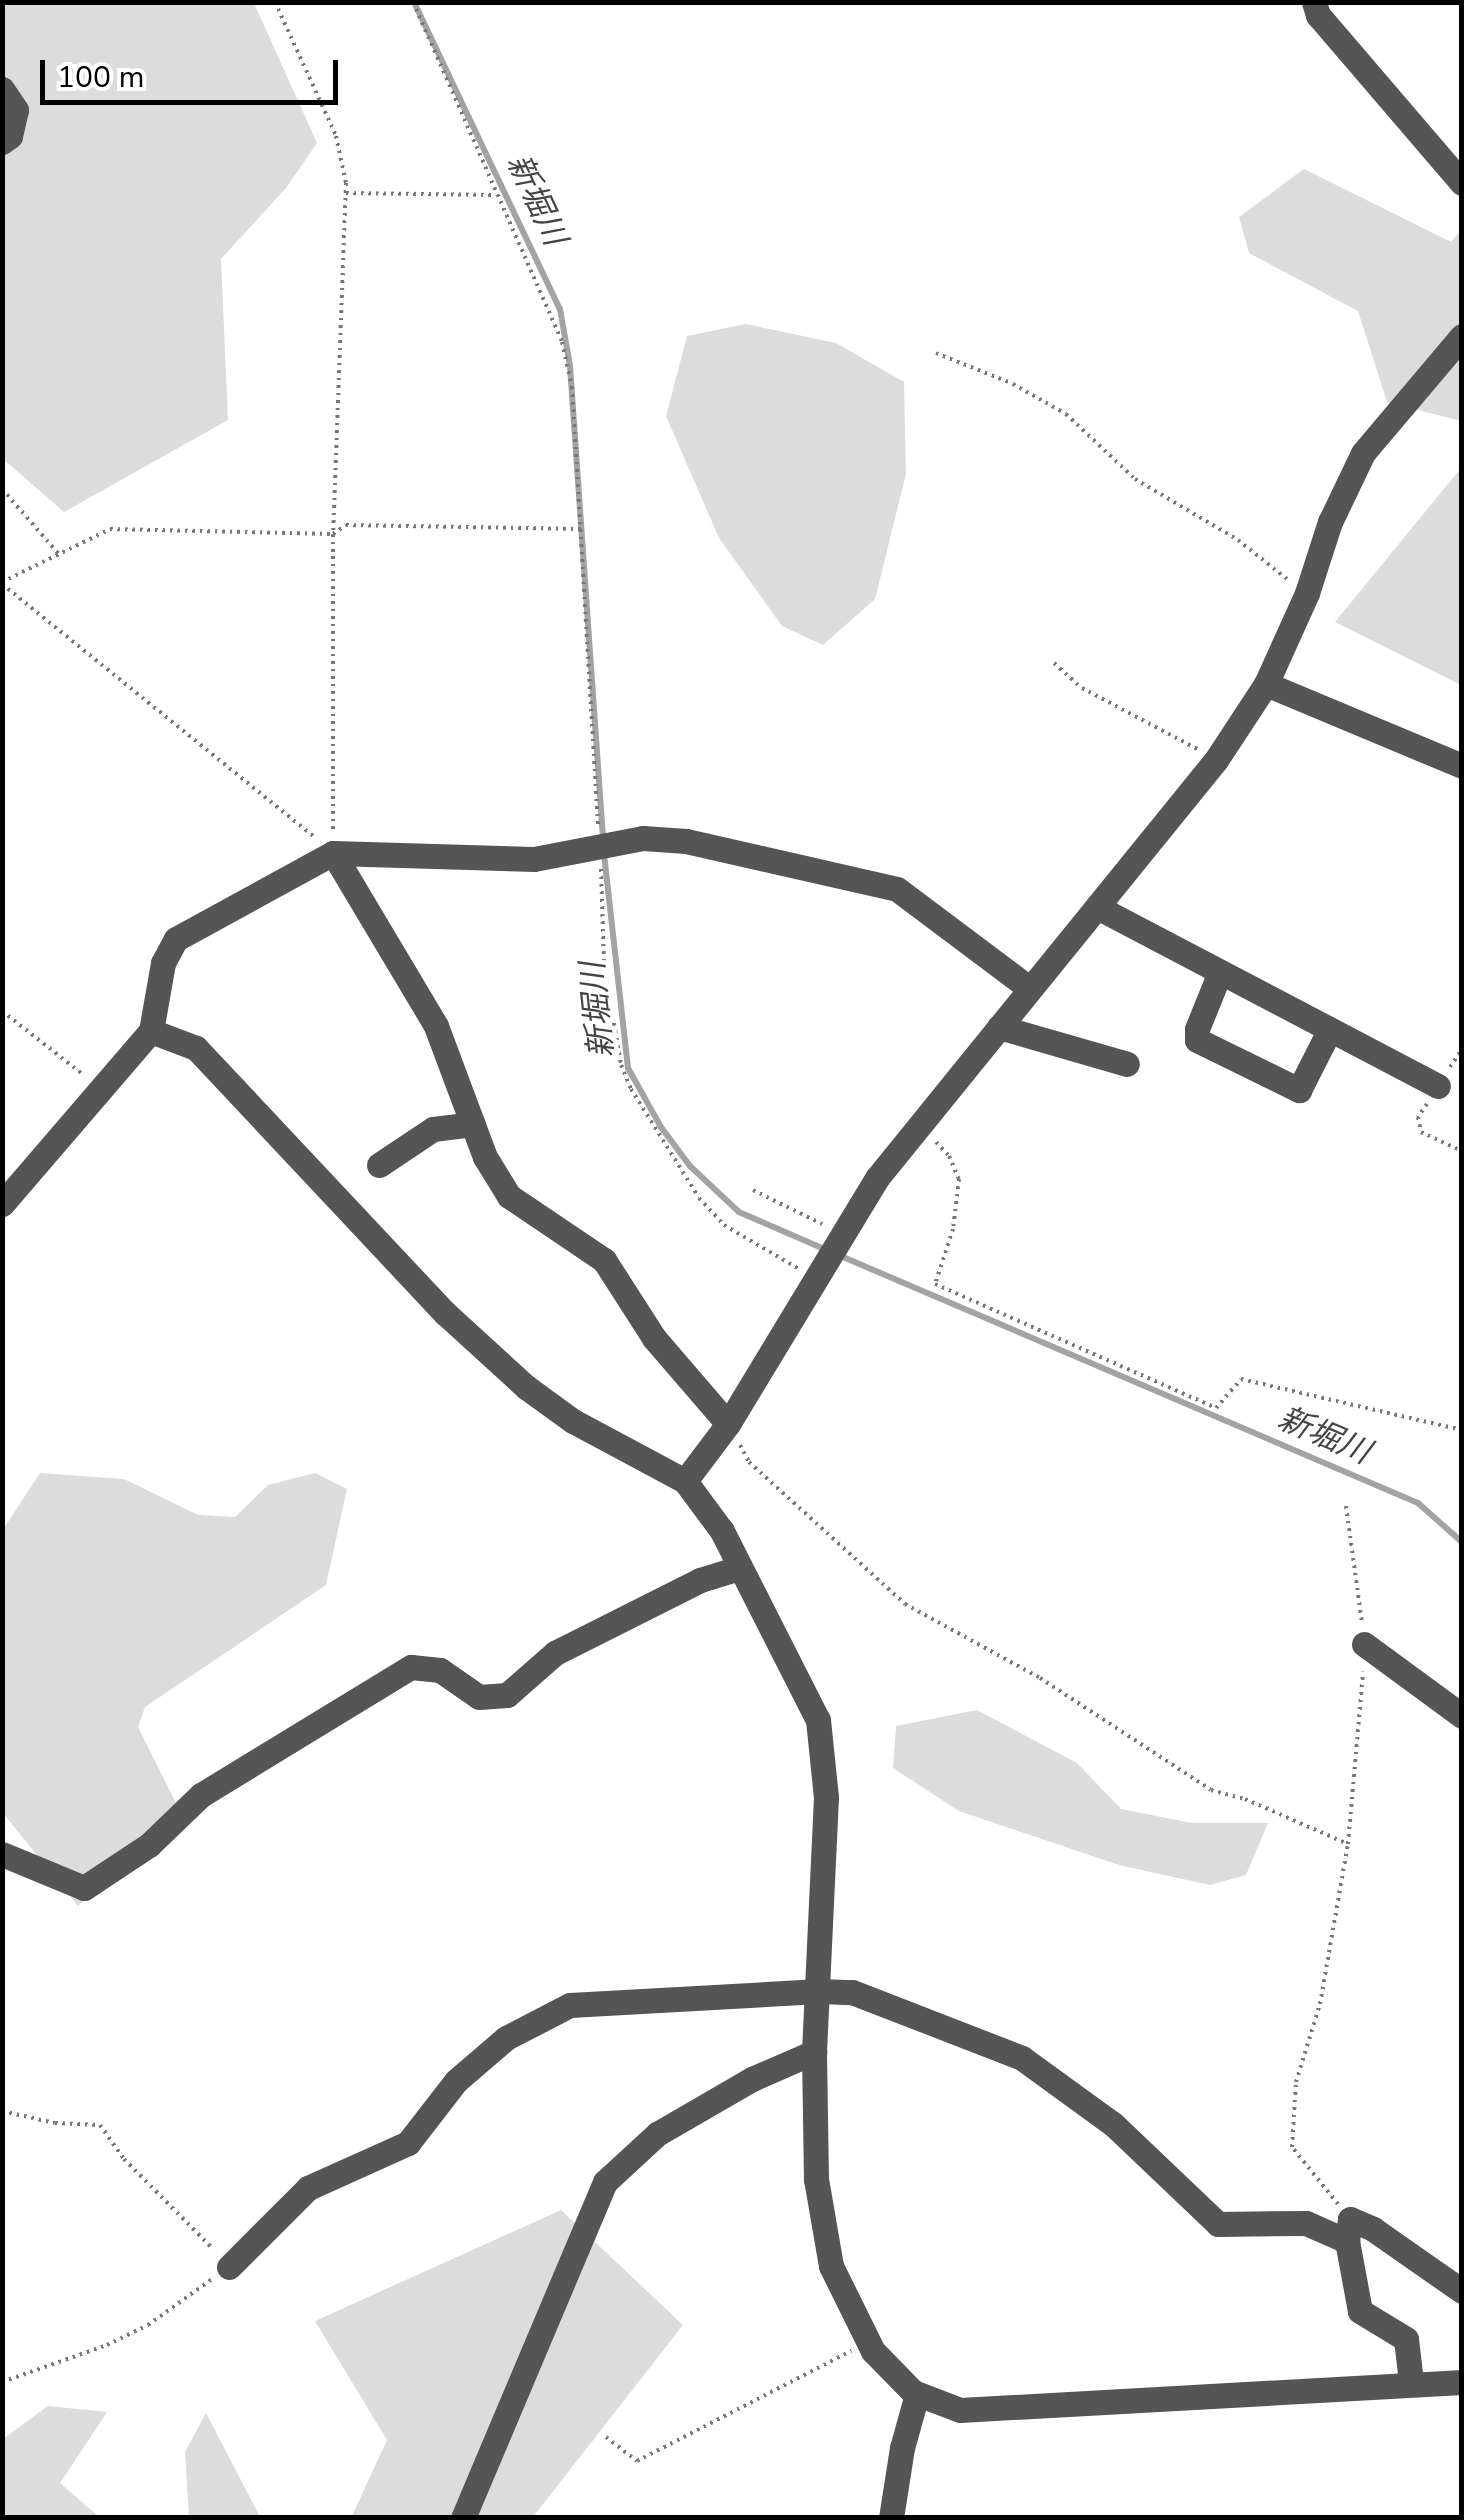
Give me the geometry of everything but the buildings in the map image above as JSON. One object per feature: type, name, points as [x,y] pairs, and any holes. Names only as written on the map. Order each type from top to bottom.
[{"type":"street","points":[[1314,2],[1318,16],[1462,183]]},
{"type":"street","points":[[2,90],[16,110],[10,136],[2,142]]},
{"type":"street","points":[[685,1480],[728,1424],[877,1178],[1216,760],[1266,684],[1307,593],[1330,522],[1363,453],[1462,336]]},
{"type":"street","points":[[1266,684],[1462,766]]},
{"type":"street","points":[[2,1204],[151,1031],[163,963],[176,939],[333,853],[534,859],[643,838],[686,841],[896,889],[1030,989]]},
{"type":"street","points":[[333,853],[436,1026],[484,1156],[509,1196],[604,1260],[654,1338],[728,1424]]},
{"type":"street","points":[[1097,907],[1438,1086]]},
{"type":"street","points":[[1220,972],[1197,1028],[1197,1040],[1299,1090],[1330,1029]]},
{"type":"street","points":[[999,1027],[1127,1064]]},
{"type":"street","points":[[151,1031],[196,1048],[445,1312],[526,1386],[589,1430],[685,1480],[709,1508],[818,1720],[826,1798],[814,2052],[816,2179],[831,2266],[869,2343],[917,2394],[960,2410],[1462,2382]]},
{"type":"street","points":[[379,1165],[433,1130],[473,1124]]},
{"type":"street","points":[[2,1854],[84,1888],[150,1845],[201,1795],[411,1667],[440,1670],[479,1696],[507,1695],[555,1653],[700,1580],[739,1568]]},
{"type":"street","points":[[1364,1644],[1462,1716]]},
{"type":"street","points":[[229,2267],[308,2188],[408,2142],[456,2082],[506,2038],[570,2004],[819,1991],[852,1992],[1022,2058],[1113,2124],[1218,2224],[1306,2222],[1349,2230],[1373,2228],[1462,2290]]},
{"type":"street","points":[[463,2518],[605,2182],[656,2134],[752,2079],[814,2052]]},
{"type":"street","points":[[1349,2230],[1360,2311],[1406,2339],[1410,2382]]},
{"type":"street","points":[[891,2518],[902,2448],[917,2394]]},
{"type":"path","points":[[275,2],[336,136],[346,194],[333,534],[333,853]]},
{"type":"path","points":[[413,2],[562,342],[572,387],[604,964],[622,1065],[631,1089],[699,1198],[724,1225],[818,1280]]},
{"type":"path","points":[[346,194],[496,195]]},
{"type":"path","points":[[936,353],[1012,384],[1066,414],[1135,479],[1238,540],[1307,593]]},
{"type":"path","points":[[2,489],[60,554]]},
{"type":"path","points":[[333,853],[2,583],[110,529],[333,534],[346,525],[582,529]]},
{"type":"path","points":[[1054,663],[1082,688],[1216,760]]},
{"type":"path","points":[[2,1011],[101,1089]]},
{"type":"path","points":[[920,1125],[949,1156],[959,1179],[953,1229],[935,1284],[1216,1408],[1241,1379],[1462,1430]]},
{"type":"path","points":[[753,1190],[845,1234]]},
{"type":"path","points":[[728,1424],[750,1462],[905,1604],[1040,1678],[1211,1790],[1245,1799],[1348,1844]]},
{"type":"path","points":[[1346,1506],[1364,1644],[1348,1844],[1320,2004],[1296,2082],[1292,2147],[1349,2230]]},
{"type":"path","points":[[2,2112],[55,2124],[100,2125],[124,2159],[173,2204],[229,2267],[148,2325],[107,2346],[2,2382]]},
{"type":"path","points":[[606,2437],[637,2460],[869,2343]]},
{"type":"shaded area","points":[[2,3],[254,3],[317,143],[286,188],[221,259],[228,420],[64,512],[3,459]]},
{"type":"shaded area","points":[[1304,169],[1451,242],[1461,230],[1461,421],[1387,402],[1358,311],[1249,253],[1239,217]]},
{"type":"shaded area","points":[[746,324],[836,343],[904,382],[906,474],[875,599],[823,645],[782,626],[719,538],[666,416],[687,336]]},
{"type":"shaded area","points":[[1461,468],[1461,685],[1335,622]]},
{"type":"shaded area","points":[[40,1473],[124,1479],[198,1515],[235,1517],[268,1485],[315,1473],[347,1489],[326,1585],[145,1707],[138,1727],[180,1811],[78,1906],[3,1813],[2,1531]]},
{"type":"shaded area","points":[[977,1710],[1077,1763],[1121,1809],[1192,1823],[1268,1823],[1246,1875],[1210,1885],[1119,1865],[959,1811],[893,1768],[896,1726]]},
{"type":"shaded area","points":[[561,2210],[683,2325],[533,2517],[351,2518],[387,2440],[315,2321]]},
{"type":"shaded area","points":[[48,2406],[107,2412],[60,2483],[99,2517],[3,2517],[3,2439]]},
{"type":"shaded area","points":[[206,2413],[260,2517],[189,2517],[185,2452]]},
{"type":"waterway","name":"新堀川","points":[[414,2],[560,309],[570,366],[603,841]]},
{"type":"waterway","name":"新堀川","points":[[604,854],[628,1068],[661,1127],[690,1166],[739,1212],[824,1249]]},
{"type":"waterway","name":"新堀川","points":[[836,1254],[1418,1503],[1462,1542]]}]
